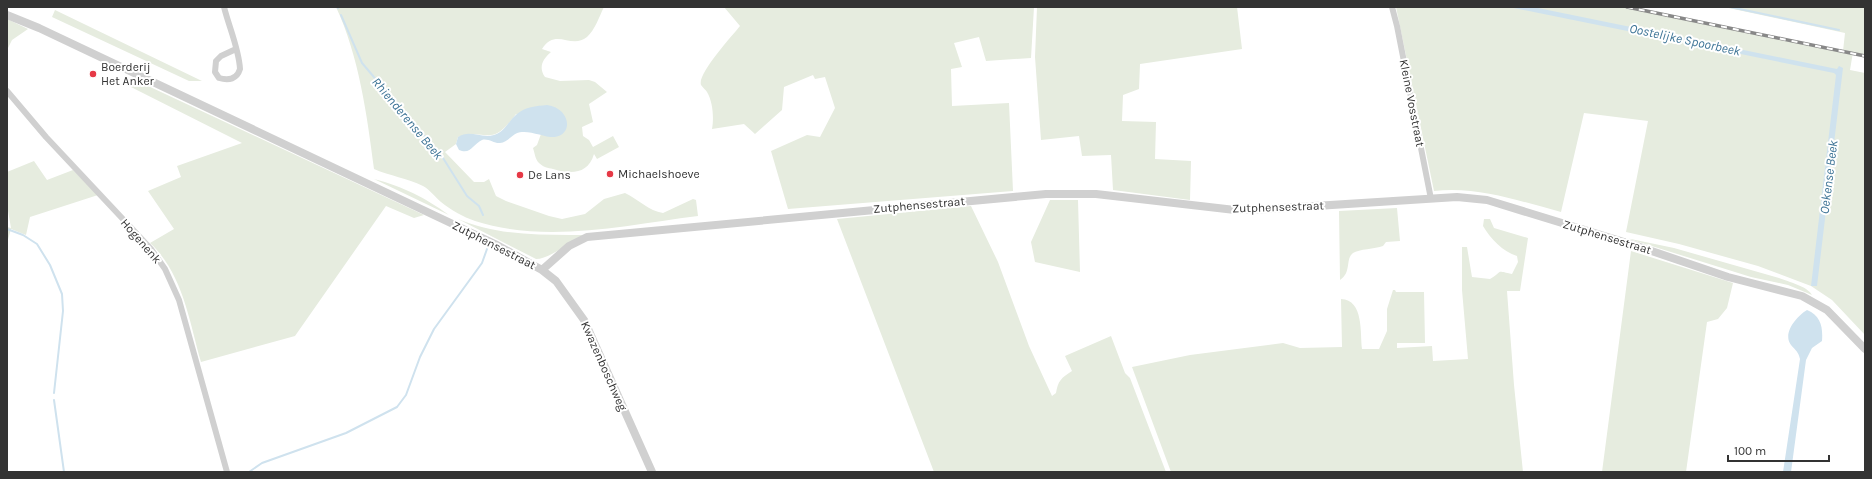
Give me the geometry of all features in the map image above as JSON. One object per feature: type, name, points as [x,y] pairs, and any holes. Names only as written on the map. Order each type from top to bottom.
[{"type":"street","points":[[224,7],[236,49],[240,64],[239,73],[233,79],[228,80],[219,78],[215,72],[216,61],[221,56],[236,49]]},
{"type":"street","name":"Kleine Vosstraat","points":[[1392,7],[1431,199]]},
{"type":"street","name":"Zutphensestraat","points":[[7,15],[53,35],[495,244],[542,270],[569,246],[587,237],[1046,194],[1096,194],[1235,210],[1457,197],[1487,200],[1637,246],[1728,277],[1802,296],[1828,310],[1865,349]]},
{"type":"street","name":"Hogenenk","points":[[7,91],[46,137],[151,249],[165,269],[179,300],[226,472]]},
{"type":"street","name":"Kwazenboschweg","points":[[542,270],[556,281],[584,320],[652,472]]},
{"type":"shaded area","points":[[336,7],[604,7],[595,27],[587,37],[575,41],[558,39],[547,43],[542,49],[551,52],[542,63],[542,70],[545,77],[560,81],[589,80],[595,82],[607,92],[589,104],[593,122],[582,127],[583,136],[589,140],[593,147],[613,136],[619,147],[597,159],[594,154],[587,166],[578,171],[566,172],[547,168],[538,161],[533,148],[537,145],[541,134],[555,137],[516,114],[500,131],[488,135],[476,134],[458,137],[456,144],[445,152],[474,182],[484,182],[489,179],[496,196],[549,216],[562,219],[585,214],[604,199],[625,193],[653,210],[663,213],[693,199],[696,200],[698,216],[615,228],[558,232],[502,228],[475,221],[457,213],[423,186],[374,169],[361,86],[351,45]]},
{"type":"shaded area","points":[[724,7],[1034,7],[1031,58],[986,61],[979,37],[954,43],[962,67],[951,69],[952,106],[1009,103],[1013,191],[788,209],[771,151],[807,135],[820,137],[835,108],[825,77],[815,79],[813,75],[784,87],[782,110],[755,134],[744,124],[712,129],[712,105],[707,92],[701,85],[701,80],[709,64],[740,26]]},
{"type":"shaded area","points":[[1037,7],[1237,7],[1242,49],[1140,64],[1139,89],[1123,95],[1122,121],[1156,122],[1155,159],[1191,161],[1190,200],[1113,190],[1111,155],[1082,156],[1079,136],[1041,140],[1035,57]]},
{"type":"shaded area","points":[[1396,7],[1634,7],[1843,51],[1845,33],[1724,7],[1865,7],[1865,55],[1853,52],[1850,70],[1865,73],[1865,335],[1832,300],[1811,286],[1758,266],[1679,244],[1626,232],[1648,121],[1584,113],[1561,212],[1514,199],[1482,193],[1450,190],[1434,191]]},
{"type":"shaded area","points":[[55,10],[202,81],[189,81],[52,17]]},
{"type":"shaded area","points":[[7,19],[28,29],[12,40],[7,50]]},
{"type":"shaded area","points":[[131,78],[424,215],[414,218],[386,206],[295,336],[201,362],[188,314],[177,283],[161,255],[150,243],[174,229],[148,191],[181,177],[177,166],[242,143],[123,83]]},
{"type":"shaded area","points":[[34,161],[47,180],[73,170],[98,195],[30,217],[26,235],[11,229],[7,243],[7,227],[11,228],[7,205],[7,172]]},
{"type":"shaded area","points":[[374,179],[395,185],[413,193],[449,215]]},
{"type":"shaded area","points":[[1050,200],[1078,200],[1080,272],[1035,262],[1031,242]]},
{"type":"shaded area","points":[[971,206],[998,262],[1029,346],[1052,396],[1056,393],[1061,380],[1072,371],[1065,356],[1111,336],[1125,373],[1130,378],[1166,472],[934,472],[837,219]]},
{"type":"shaded area","points":[[1397,208],[1400,241],[1386,242],[1383,246],[1353,253],[1349,259],[1346,273],[1340,280],[1339,211]]},
{"type":"shaded area","points":[[458,219],[473,225],[504,232],[583,235],[553,253],[536,259]]},
{"type":"shaded area","points":[[1484,219],[1490,219],[1494,228],[1528,238],[1520,291],[1507,291],[1514,385],[1523,472],[1171,472],[1132,367],[1190,355],[1283,343],[1300,348],[1342,347],[1341,299],[1354,305],[1357,311],[1361,326],[1362,349],[1379,349],[1387,331],[1387,309],[1393,290],[1396,292],[1424,292],[1425,343],[1397,343],[1397,348],[1432,346],[1433,361],[1468,359],[1462,290],[1462,247],[1467,247],[1472,277],[1490,279],[1500,272],[1512,274],[1518,262],[1517,256],[1502,248],[1489,235],[1483,226]]},
{"type":"shaded area","points":[[1626,238],[1674,248],[1779,278],[1806,289],[1812,295],[1788,285],[1751,277]]},
{"type":"shaded area","points":[[1631,251],[1733,283],[1727,308],[1718,319],[1707,322],[1686,472],[1602,472]]},
{"type":"water","points":[[1509,7],[1533,7],[1837,69],[1839,66],[1843,68],[1817,286],[1811,286],[1836,75],[1834,73]]},
{"type":"water","points":[[547,105],[555,107],[565,116],[567,126],[561,135],[552,137],[530,132],[519,132],[506,141],[500,143],[482,140],[466,151],[459,150],[456,144],[458,137],[462,135],[494,135],[504,129],[520,112],[531,107]]},
{"type":"water","points":[[1807,310],[1812,312],[1820,322],[1822,341],[1812,348],[1806,360],[1791,472],[1783,472],[1800,359],[1798,353],[1791,345],[1788,335],[1789,330],[1795,321]]},
{"type":"waterway","points":[[1730,7],[1839,30]]},
{"type":"waterway","name":"Rhienderense Beek","points":[[341,15],[362,63],[443,158],[467,196],[479,206],[483,215]]},
{"type":"waterway","points":[[7,229],[23,235],[37,244],[50,265],[62,294],[63,311],[54,393]]},
{"type":"waterway","name":"Rhienderense Beek","points":[[249,472],[262,463],[346,433],[397,407],[406,395],[420,357],[434,329],[482,263],[487,249]]},
{"type":"waterway","points":[[54,400],[64,472]]},
{"type":"railway","points":[[1627,7],[1865,56]]},
{"type":"place","name":"Boerderij Het Anker","points":[[93,74]]},
{"type":"place","name":"Michaelshoeve","points":[[610,174]]},
{"type":"place","name":"De Lans","points":[[520,175]]},
{"type":"water label","name":"Oostelijke Spoorbeek","points":[[1685,39]]},
{"type":"water label","name":"Oekense Beek","points":[[1828,177]]}]
